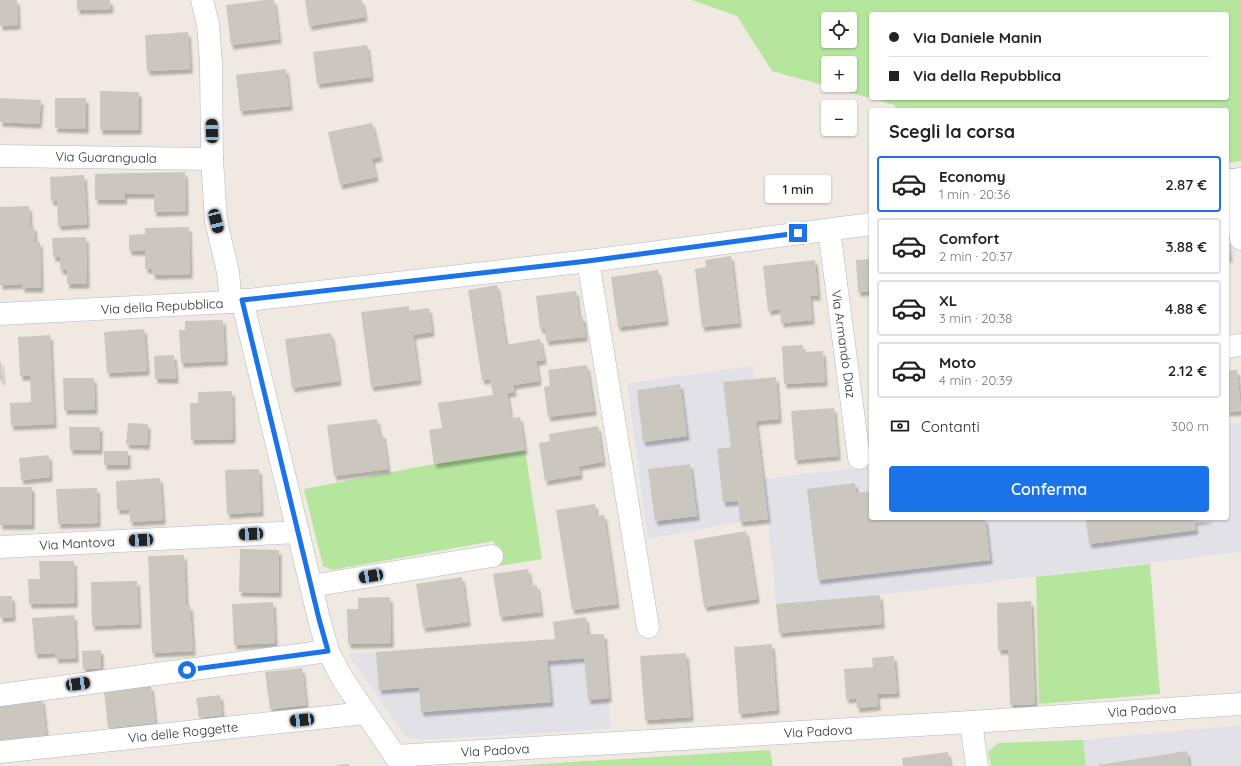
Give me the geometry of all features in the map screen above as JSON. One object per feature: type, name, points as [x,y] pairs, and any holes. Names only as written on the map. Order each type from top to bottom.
[{"type":"street","points":[[202,0],[208,24],[211,63],[212,159],[216,221],[228,272],[298,532],[328,651],[342,678],[399,761]]},
{"type":"street","name":"Via Guaranguala","points":[[0,156],[212,159]]},
{"type":"street","points":[[1234,180],[1241,239]]},
{"type":"street","name":"Via della Repubblica","points":[[0,314],[236,301],[588,261],[869,224]]},
{"type":"street","name":"Via Armando Diaz","points":[[829,230],[859,458]]},
{"type":"street","points":[[588,261],[648,626]]},
{"type":"street","points":[[1229,347],[1241,345]]},
{"type":"street","name":"Via Mantova","points":[[0,547],[298,532]]},
{"type":"street","points":[[311,586],[492,556]]},
{"type":"street","points":[[0,695],[328,651]]},
{"type":"street","name":"Via Padova","points":[[399,761],[1241,704]]},
{"type":"street","name":"Via delle Roggette","points":[[0,752],[365,713]]},
{"type":"street","points":[[971,722],[976,766]]},
{"type":"shaded area","points":[[753,366],[756,421],[763,479],[869,466],[869,520],[1229,520],[1229,424],[1241,423],[1241,552],[880,595],[776,604],[768,519],[740,522],[648,539],[627,383]]},
{"type":"shaded area","points":[[588,634],[604,634],[611,729],[420,740],[405,736],[348,654],[555,639]]},
{"type":"shaded area","points":[[1241,725],[1241,766],[1086,766],[1083,740]]},
{"type":"green space","points":[[692,0],[1241,0],[1241,161],[1229,163],[1229,108],[896,108],[895,105],[877,100],[1229,100],[1229,12],[869,12],[869,98],[848,92],[857,92],[857,56],[821,56],[821,85],[772,71],[737,16]]},
{"type":"green space","points":[[525,450],[542,559],[499,566],[494,541],[332,570],[323,566],[304,489],[434,464]]},
{"type":"green space","points":[[1150,564],[1160,694],[1039,704],[1036,577]]},
{"type":"green space","points":[[1083,740],[1086,766],[991,766],[988,752],[998,743]]},
{"type":"green space","points":[[770,750],[773,766],[507,766]]},
{"type":"building","points":[[0,0],[17,0],[18,25],[0,26]]},
{"type":"building","points":[[77,0],[110,0],[111,9],[77,10]]},
{"type":"building","points":[[274,0],[279,39],[231,45],[226,5]]},
{"type":"building","points":[[305,0],[362,0],[365,17],[309,26]]},
{"type":"building","points":[[188,32],[190,69],[147,71],[145,35]]},
{"type":"building","points":[[367,45],[371,77],[317,84],[313,52]]},
{"type":"building","points":[[286,69],[290,106],[240,111],[236,75]]},
{"type":"building","points":[[100,91],[139,92],[139,130],[100,130]]},
{"type":"building","points":[[0,98],[41,100],[39,124],[0,122]]},
{"type":"building","points":[[55,98],[86,98],[86,129],[55,128]]},
{"type":"building","points":[[372,123],[380,157],[372,159],[376,177],[340,185],[328,132]]},
{"type":"building","points":[[185,172],[186,211],[154,212],[154,194],[124,194],[125,200],[95,200],[95,174]]},
{"type":"building","points":[[84,175],[87,224],[58,226],[57,201],[51,201],[50,177]]},
{"type":"building","points":[[29,206],[30,226],[34,226],[35,242],[40,242],[41,288],[22,288],[22,284],[0,285],[0,207]]},
{"type":"building","points":[[189,227],[190,274],[153,275],[152,269],[145,269],[145,251],[129,251],[129,235],[145,234],[145,228]]},
{"type":"building","points":[[86,237],[87,284],[67,284],[67,270],[60,270],[60,257],[53,257],[52,238]]},
{"type":"building","points":[[731,256],[739,323],[702,327],[695,269],[706,267],[705,260]]},
{"type":"building","points":[[869,259],[869,291],[858,292],[856,260]]},
{"type":"building","points":[[815,260],[818,296],[810,296],[812,320],[781,323],[780,309],[768,311],[763,266]]},
{"type":"building","points":[[658,270],[666,321],[618,327],[611,277]]},
{"type":"building","points":[[497,285],[506,345],[540,339],[544,360],[536,361],[539,381],[513,385],[514,392],[507,393],[511,418],[520,417],[525,450],[434,464],[429,430],[442,428],[438,403],[493,395],[490,379],[482,380],[468,290]]},
{"type":"building","points":[[576,291],[579,317],[583,317],[585,337],[546,341],[545,329],[540,329],[536,296]]},
{"type":"building","points":[[409,306],[409,311],[429,308],[432,332],[413,335],[419,380],[371,387],[361,312]]},
{"type":"building","points":[[223,320],[225,361],[181,363],[179,330],[185,330],[185,321]]},
{"type":"building","points":[[144,329],[147,371],[107,373],[104,332]]},
{"type":"building","points":[[331,333],[339,381],[292,388],[285,339]]},
{"type":"building","points":[[50,335],[54,424],[11,426],[10,403],[31,402],[30,376],[20,376],[18,337]]},
{"type":"building","points":[[803,345],[803,352],[823,351],[825,382],[784,384],[782,346]]},
{"type":"building","points":[[174,355],[176,379],[155,379],[154,356]]},
{"type":"building","points":[[1,362],[2,380],[0,380]]},
{"type":"building","points":[[587,365],[594,411],[548,417],[544,387],[550,386],[548,370]]},
{"type":"building","points":[[1237,370],[1241,411],[1229,412],[1229,371]]},
{"type":"building","points":[[776,377],[779,419],[756,421],[768,519],[740,522],[738,501],[723,502],[717,449],[731,447],[723,382]]},
{"type":"building","points":[[63,378],[94,378],[95,410],[64,410]]},
{"type":"building","points":[[680,384],[687,436],[643,442],[637,390]]},
{"type":"building","points":[[232,391],[233,439],[191,440],[190,403],[198,403],[198,392]]},
{"type":"building","points":[[834,408],[838,456],[795,460],[791,411]]},
{"type":"building","points":[[377,419],[379,434],[383,434],[388,469],[334,476],[327,425]]},
{"type":"building","points":[[128,423],[148,424],[147,445],[126,444]]},
{"type":"building","points":[[598,426],[603,462],[579,466],[580,475],[545,481],[539,443],[550,441],[549,434]]},
{"type":"building","points":[[69,427],[100,427],[100,450],[70,450]]},
{"type":"building","points":[[104,451],[128,451],[128,465],[104,465]]},
{"type":"building","points":[[49,455],[50,477],[21,480],[19,458]]},
{"type":"building","points":[[690,464],[697,516],[655,521],[648,469]]},
{"type":"building","points":[[259,469],[261,512],[227,514],[225,470]]},
{"type":"building","points":[[160,478],[163,520],[130,522],[129,509],[117,510],[116,481]]},
{"type":"building","points":[[855,483],[856,493],[869,491],[869,520],[985,520],[990,560],[818,580],[807,489]]},
{"type":"building","points":[[0,487],[32,487],[32,525],[0,525]]},
{"type":"building","points":[[97,488],[98,523],[58,524],[56,489]]},
{"type":"building","points":[[595,504],[596,516],[604,515],[617,604],[572,610],[556,510]]},
{"type":"building","points":[[1086,520],[1202,520],[1194,521],[1196,530],[1089,544]]},
{"type":"building","points":[[746,531],[757,599],[704,607],[694,540]]},
{"type":"building","points":[[240,549],[279,550],[279,593],[239,592]]},
{"type":"building","points":[[184,555],[186,606],[190,605],[193,651],[152,653],[148,556]]},
{"type":"building","points":[[39,561],[74,561],[75,603],[29,604],[28,579],[40,579]]},
{"type":"building","points":[[528,569],[531,586],[537,585],[541,612],[500,617],[493,574]]},
{"type":"building","points":[[462,577],[468,622],[423,628],[416,584]]},
{"type":"building","points":[[137,581],[139,624],[92,626],[91,582]]},
{"type":"building","points":[[880,595],[882,624],[779,633],[776,604]]},
{"type":"building","points":[[0,596],[12,596],[13,617],[0,618]]},
{"type":"building","points":[[390,597],[391,643],[348,644],[347,609],[358,609],[358,598]]},
{"type":"building","points":[[1031,601],[1035,704],[1010,705],[1008,650],[998,650],[997,603]]},
{"type":"building","points":[[273,602],[275,643],[234,645],[232,604]]},
{"type":"building","points":[[74,615],[76,658],[56,659],[55,653],[35,654],[32,618]]},
{"type":"building","points":[[586,617],[588,634],[604,634],[609,698],[588,700],[584,658],[547,661],[551,702],[421,712],[419,687],[379,690],[376,652],[555,639],[553,622]]},
{"type":"building","points":[[772,644],[777,710],[739,714],[734,647]]},
{"type":"building","points":[[101,650],[101,669],[83,669],[82,651]]},
{"type":"building","points":[[686,653],[691,717],[645,720],[640,656]]},
{"type":"building","points":[[894,656],[897,693],[877,694],[878,706],[857,708],[856,698],[846,699],[844,669],[873,667],[872,658]]},
{"type":"building","points":[[302,668],[306,705],[270,709],[265,672]]},
{"type":"building","points":[[151,686],[155,723],[108,728],[104,691]]},
{"type":"building","points":[[220,695],[222,715],[199,718],[196,698]]},
{"type":"building","points":[[42,699],[46,735],[0,741],[0,704]]},
{"type":"building","points":[[1187,751],[1189,766],[1098,766],[1098,765]]},
{"type":"building","points":[[948,752],[950,766],[903,766],[902,758]]},
{"type":"building","points":[[349,764],[349,766],[337,766],[337,765]]},
{"type":"route","points":[[187,670],[328,651],[242,300],[588,261],[798,233]]}]
